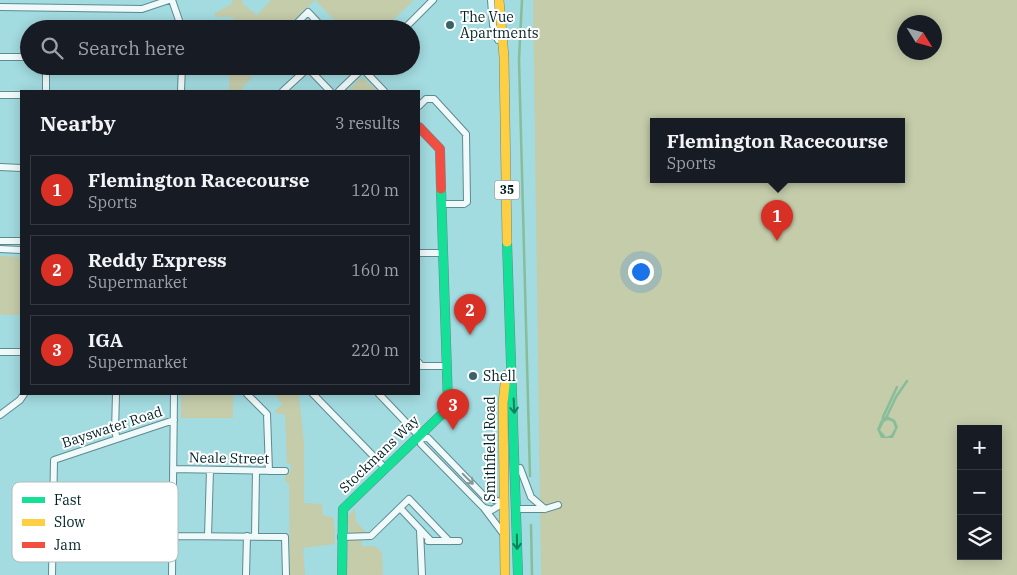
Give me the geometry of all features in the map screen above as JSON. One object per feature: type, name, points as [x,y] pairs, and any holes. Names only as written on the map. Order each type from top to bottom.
[{"type":"main road","name":"Smithfield Road","points":[[499,0],[504,55],[509,323],[518,575]]},
{"type":"main road","name":"Smithfield Road","points":[[504,55],[507,0]]},
{"type":"main road","name":"Stockmans Way","points":[[342,575],[341,537],[343,509],[443,413],[447,406],[440,149],[420,128]]},
{"type":"main road","name":"Smithfield Road","points":[[505,575],[503,403],[509,323]]},
{"type":"main road","points":[[516,491],[503,503],[516,509]]},
{"type":"street","points":[[0,7],[142,9],[169,0],[180,20]]},
{"type":"street","points":[[413,20],[433,0]]},
{"type":"street","points":[[491,0],[493,28],[504,55]]},
{"type":"street","points":[[300,20],[308,12],[316,20]]},
{"type":"street","points":[[0,56],[20,57]]},
{"type":"street","points":[[46,75],[46,90]]},
{"type":"street","points":[[181,90],[182,75]]},
{"type":"street","points":[[284,90],[299,75]]},
{"type":"street","points":[[315,75],[329,90]]},
{"type":"street","points":[[340,90],[355,75]]},
{"type":"street","points":[[370,75],[383,90]]},
{"type":"street","points":[[0,95],[20,95]]},
{"type":"street","points":[[420,105],[426,99],[434,99],[466,134],[468,202],[464,204],[442,204]]},
{"type":"street","points":[[0,167],[20,168]]},
{"type":"street","points":[[0,241],[20,241]]},
{"type":"street","points":[[0,249],[20,250]]},
{"type":"street","points":[[420,253],[443,253]]},
{"type":"street","points":[[0,352],[20,352]]},
{"type":"street","points":[[420,364],[447,366]]},
{"type":"street","points":[[0,415],[20,400],[23,395]]},
{"type":"street","points":[[116,395],[115,432],[117,438]]},
{"type":"street","points":[[173,482],[174,395]]},
{"type":"street","points":[[248,395],[268,414],[269,471]]},
{"type":"street","points":[[314,395],[385,468]]},
{"type":"street","points":[[380,395],[419,436],[421,444],[484,508],[504,535]]},
{"type":"street","name":"Bayswater Road","points":[[54,482],[54,460],[174,420]]},
{"type":"street","points":[[419,436],[428,438],[486,497],[503,503]]},
{"type":"street","points":[[515,453],[529,494],[545,509]]},
{"type":"street","points":[[446,469],[452,463]]},
{"type":"street","name":"Neale Street","points":[[173,470],[285,471]]},
{"type":"street","points":[[208,536],[210,470]]},
{"type":"street","points":[[255,536],[256,471]]},
{"type":"street","points":[[341,537],[371,536],[409,499],[449,541]]},
{"type":"street","points":[[484,508],[492,510],[503,503]]},
{"type":"street","points":[[516,509],[545,509],[558,505]]},
{"type":"street","points":[[400,508],[431,541]]},
{"type":"street","points":[[420,530],[422,575]]},
{"type":"street","points":[[178,536],[285,537],[286,575]]},
{"type":"street","points":[[246,575],[247,536]]},
{"type":"street","points":[[421,541],[460,541]]},
{"type":"street","name":"Bayswater Road","points":[[52,562],[52,575]]},
{"type":"street","points":[[172,562],[172,575]]},
{"type":"shaded area","points":[[232,0],[242,0],[243,4],[257,15],[271,0],[315,0],[294,20],[232,20],[233,17],[215,17],[215,13],[232,4]]},
{"type":"shaded area","points":[[315,0],[414,0],[393,20],[334,20]]},
{"type":"shaded area","points":[[533,0],[1017,0],[1017,575],[541,575]]},
{"type":"shaded area","points":[[229,75],[249,75],[252,78],[242,90],[229,90]]},
{"type":"shaded area","points":[[362,77],[376,90],[348,90]]},
{"type":"shaded area","points":[[0,256],[20,257],[20,315],[0,315]]},
{"type":"shaded area","points":[[181,395],[233,395],[233,418],[181,418]]},
{"type":"shaded area","points":[[275,395],[301,395],[299,397],[304,442],[304,503],[322,504],[323,515],[334,518],[335,544],[303,548],[305,575],[290,575],[289,484],[285,481],[285,475],[290,474],[291,464],[287,464],[285,415],[274,412],[282,404]]},
{"type":"shaded area","points":[[887,416],[895,420],[898,427],[893,438],[881,438],[877,429],[882,418]],"holes":[[[888,420],[893,422],[895,428],[891,435],[886,437],[880,430],[884,422]]]},
{"type":"shaded area","points":[[355,509],[356,522],[367,533],[349,534],[348,516]]},
{"type":"shaded area","points":[[348,540],[361,540],[362,546],[375,546],[382,553],[383,575],[347,575]]},
{"type":"waterway","points":[[522,0],[519,60],[530,476]]},
{"type":"waterway","points":[[887,416],[896,397],[907,381]]},
{"type":"waterway","points":[[883,417],[897,387]]},
{"type":"waterway","points":[[531,525],[532,575]]},
{"type":"traffic: fast","points":[[342,575],[343,509],[443,413],[448,403],[441,189]]},
{"type":"traffic: fast","points":[[507,242],[518,575]]},
{"type":"traffic: slow","points":[[499,0],[504,57],[507,242]]},
{"type":"traffic: slow","points":[[505,575],[503,403],[506,375]]},
{"type":"traffic: jam","points":[[420,128],[440,149],[441,189]]},
{"type":"place","name":"The Vue Apartments","points":[[450,25]]},
{"type":"place","name":"Flemington Racecourse","points":[[777,241]]},
{"type":"place","name":"Reddy Express","points":[[470,335]]},
{"type":"place","name":"Shell","points":[[473,376]]},
{"type":"place","name":"IGA","points":[[453,430]]}]
